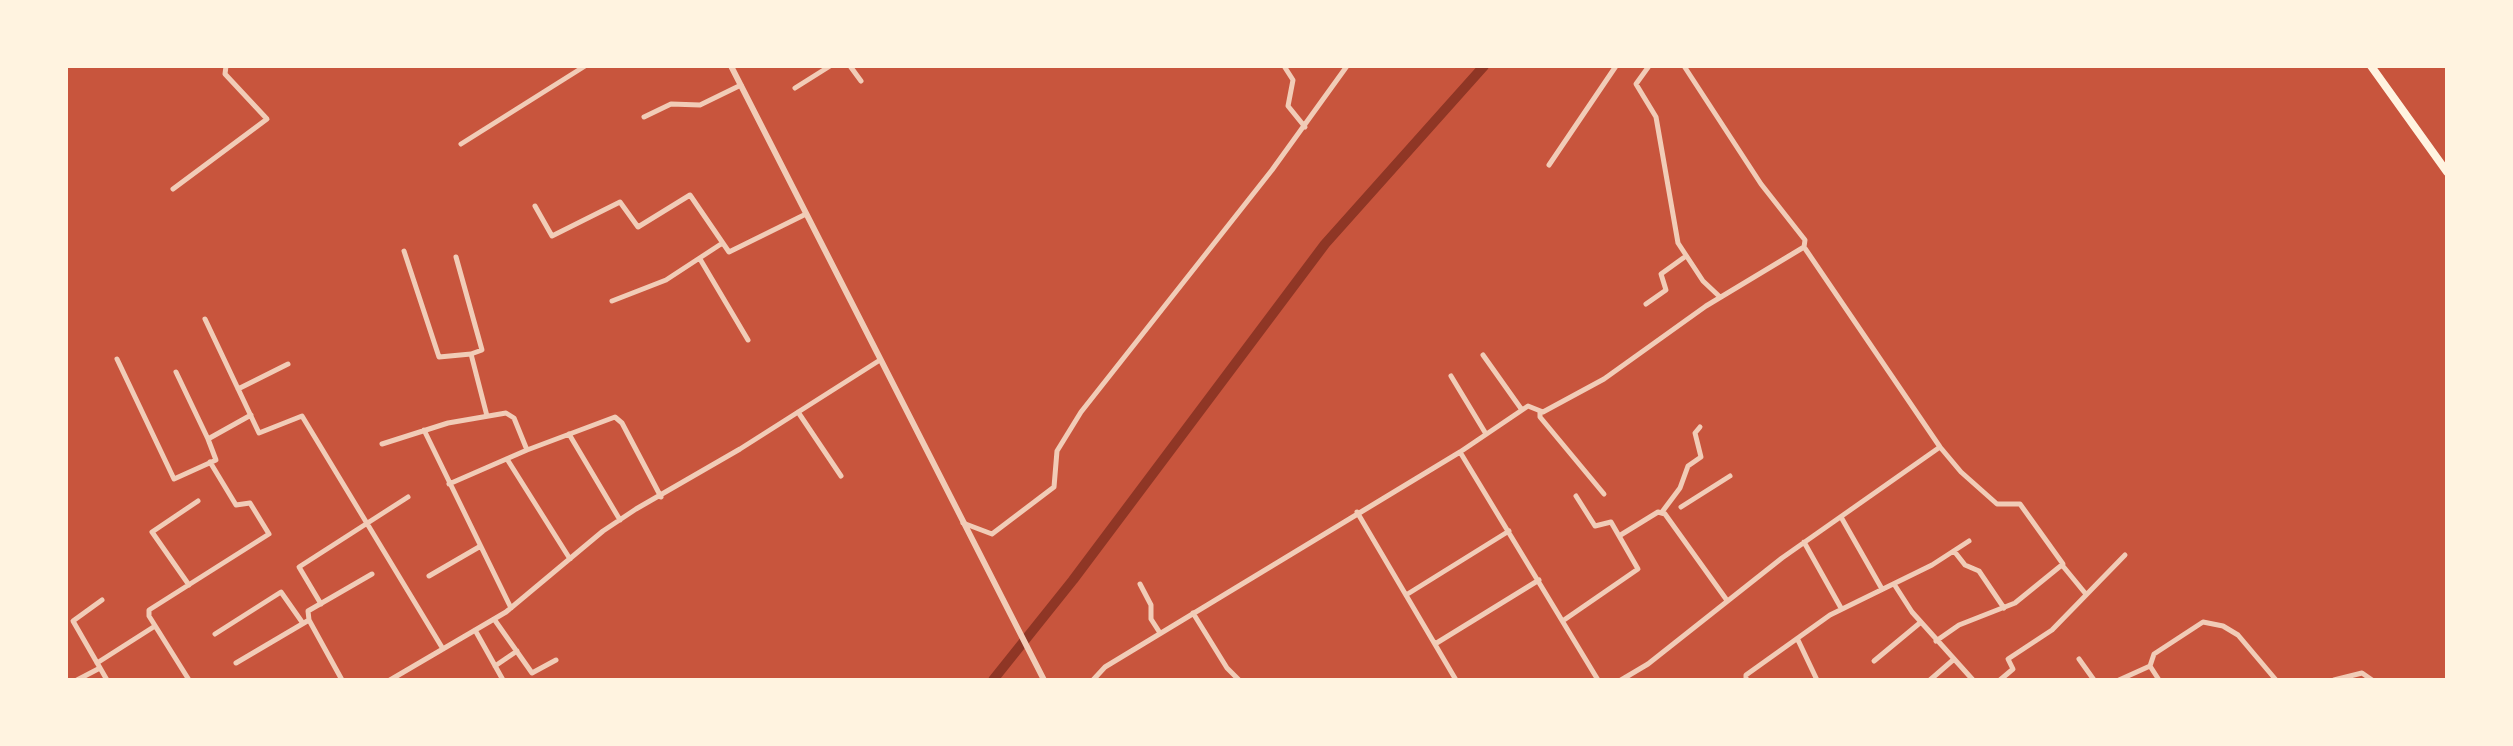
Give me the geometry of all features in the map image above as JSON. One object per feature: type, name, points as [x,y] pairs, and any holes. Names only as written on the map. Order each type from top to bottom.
[{"type":"main road","points":[[2371,66],[2447,172]]},
{"type":"street","points":[[173,189],[267,119],[225,74],[226,66]]},
{"type":"street","points":[[461,144],[585,66]]},
{"type":"street","points":[[731,66],[1044,680]]},
{"type":"street","points":[[795,88],[830,66]]},
{"type":"street","points":[[850,66],[861,81]]},
{"type":"street","points":[[1284,66],[1293,80],[1288,106],[1305,127]]},
{"type":"street","points":[[962,522],[992,534],[1054,487],[1057,451],[1081,412],[1305,127],[1347,66]]},
{"type":"street","points":[[1549,165],[1616,66]]},
{"type":"street","points":[[1649,66],[1636,84],[1656,117],[1669,183],[1671,220],[1686,256],[1720,297]]},
{"type":"street","points":[[1684,66],[1761,184],[1805,240],[1804,247],[1940,447],[1961,472],[1997,504],[2020,504],[2085,593]]},
{"type":"street","points":[[644,117],[671,104],[700,105],[741,85]]},
{"type":"street","points":[[535,206],[552,236],[620,202],[638,227],[691,195],[729,252],[806,214]]},
{"type":"street","points":[[612,301],[666,280],[721,244]]},
{"type":"street","points":[[1540,411],[1604,379],[1720,297],[1804,247]]},
{"type":"street","points":[[404,251],[439,357],[471,354],[482,349],[456,257]]},
{"type":"street","points":[[1646,304],[1666,291],[1661,274],[1686,256]]},
{"type":"street","points":[[700,259],[748,340]]},
{"type":"street","points":[[205,319],[260,433],[302,416],[443,649]]},
{"type":"street","points":[[471,354],[487,416]]},
{"type":"street","points":[[1483,355],[1522,410]]},
{"type":"street","points":[[117,359],[173,479],[217,457],[176,372]]},
{"type":"street","points":[[390,680],[511,608],[620,520],[880,360]]},
{"type":"street","points":[[238,389],[288,364]]},
{"type":"street","points":[[1451,376],[1486,434]]},
{"type":"street","points":[[1093,680],[1105,667],[1460,452],[1530,405],[1540,411]]},
{"type":"street","points":[[1540,411],[1540,417],[1604,494]]},
{"type":"street","points":[[798,412],[841,476]]},
{"type":"street","points":[[382,444],[424,430],[510,413],[527,450]]},
{"type":"street","points":[[208,439],[251,415]]},
{"type":"street","points":[[449,484],[611,417],[619,419],[661,497]]},
{"type":"street","points":[[1619,536],[1662,512],[1680,488],[1688,466],[1701,457],[1695,433],[1700,427]]},
{"type":"street","points":[[424,430],[511,608]]},
{"type":"street","points":[[569,434],[620,520]]},
{"type":"street","points":[[1621,680],[1648,664],[1726,599],[1804,542],[1940,447]]},
{"type":"street","points":[[1460,452],[1598,680]]},
{"type":"street","points":[[507,459],[570,559]]},
{"type":"street","points":[[189,680],[155,626],[149,613],[152,607],[269,534],[250,503],[236,505],[210,462]]},
{"type":"street","points":[[1681,507],[1730,476]]},
{"type":"street","points":[[1564,620],[1638,571],[1610,521],[1595,526],[1576,496]]},
{"type":"street","points":[[321,604],[299,567],[408,497]]},
{"type":"street","points":[[189,585],[152,532],[198,501]]},
{"type":"street","points":[[1357,512],[1456,680]]},
{"type":"street","points":[[1662,512],[1726,599]]},
{"type":"street","points":[[1841,516],[1882,589]]},
{"type":"street","points":[[1406,595],[1509,531]]},
{"type":"street","points":[[1746,680],[1746,675],[1841,608],[1894,584],[1969,541]]},
{"type":"street","points":[[1804,542],[1841,608]]},
{"type":"street","points":[[429,576],[479,547]]},
{"type":"street","points":[[1954,551],[1965,565],[1979,571],[2004,608]]},
{"type":"street","points":[[2000,680],[2012,670],[2008,659],[2052,630],[2125,555]]},
{"type":"street","points":[[1936,641],[1959,625],[2004,608],[2062,565]]},
{"type":"street","points":[[306,621],[307,612],[372,574]]},
{"type":"street","points":[[1435,644],[1539,580]]},
{"type":"street","points":[[1140,584],[1151,605],[1151,619],[1160,633]]},
{"type":"street","points":[[1894,584],[1936,641],[1973,680]]},
{"type":"street","points":[[215,634],[281,592],[306,621],[342,680]]},
{"type":"street","points":[[102,600],[73,621],[107,680]]},
{"type":"street","points":[[1193,613],[1227,668],[1239,680]]},
{"type":"street","points":[[494,619],[533,673],[556,660]]},
{"type":"street","points":[[236,663],[306,621]]},
{"type":"street","points":[[1874,661],[1921,622]]},
{"type":"street","points":[[2119,680],[2150,666],[2160,647],[2193,626],[2212,622],[2238,635],[2276,680]]},
{"type":"street","points":[[77,680],[155,626]]},
{"type":"street","points":[[475,630],[503,680]]},
{"type":"street","points":[[1798,640],[1817,680]]},
{"type":"street","points":[[495,666],[517,651]]},
{"type":"street","points":[[2079,659],[2094,680]]},
{"type":"street","points":[[1930,680],[1953,660]]},
{"type":"street","points":[[2150,666],[2159,680]]},
{"type":"street","points":[[2334,680],[2362,673],[2372,680]]},
{"type":"waterway","points":[[993,680],[1073,580],[1325,244],[1484,66]]}]
